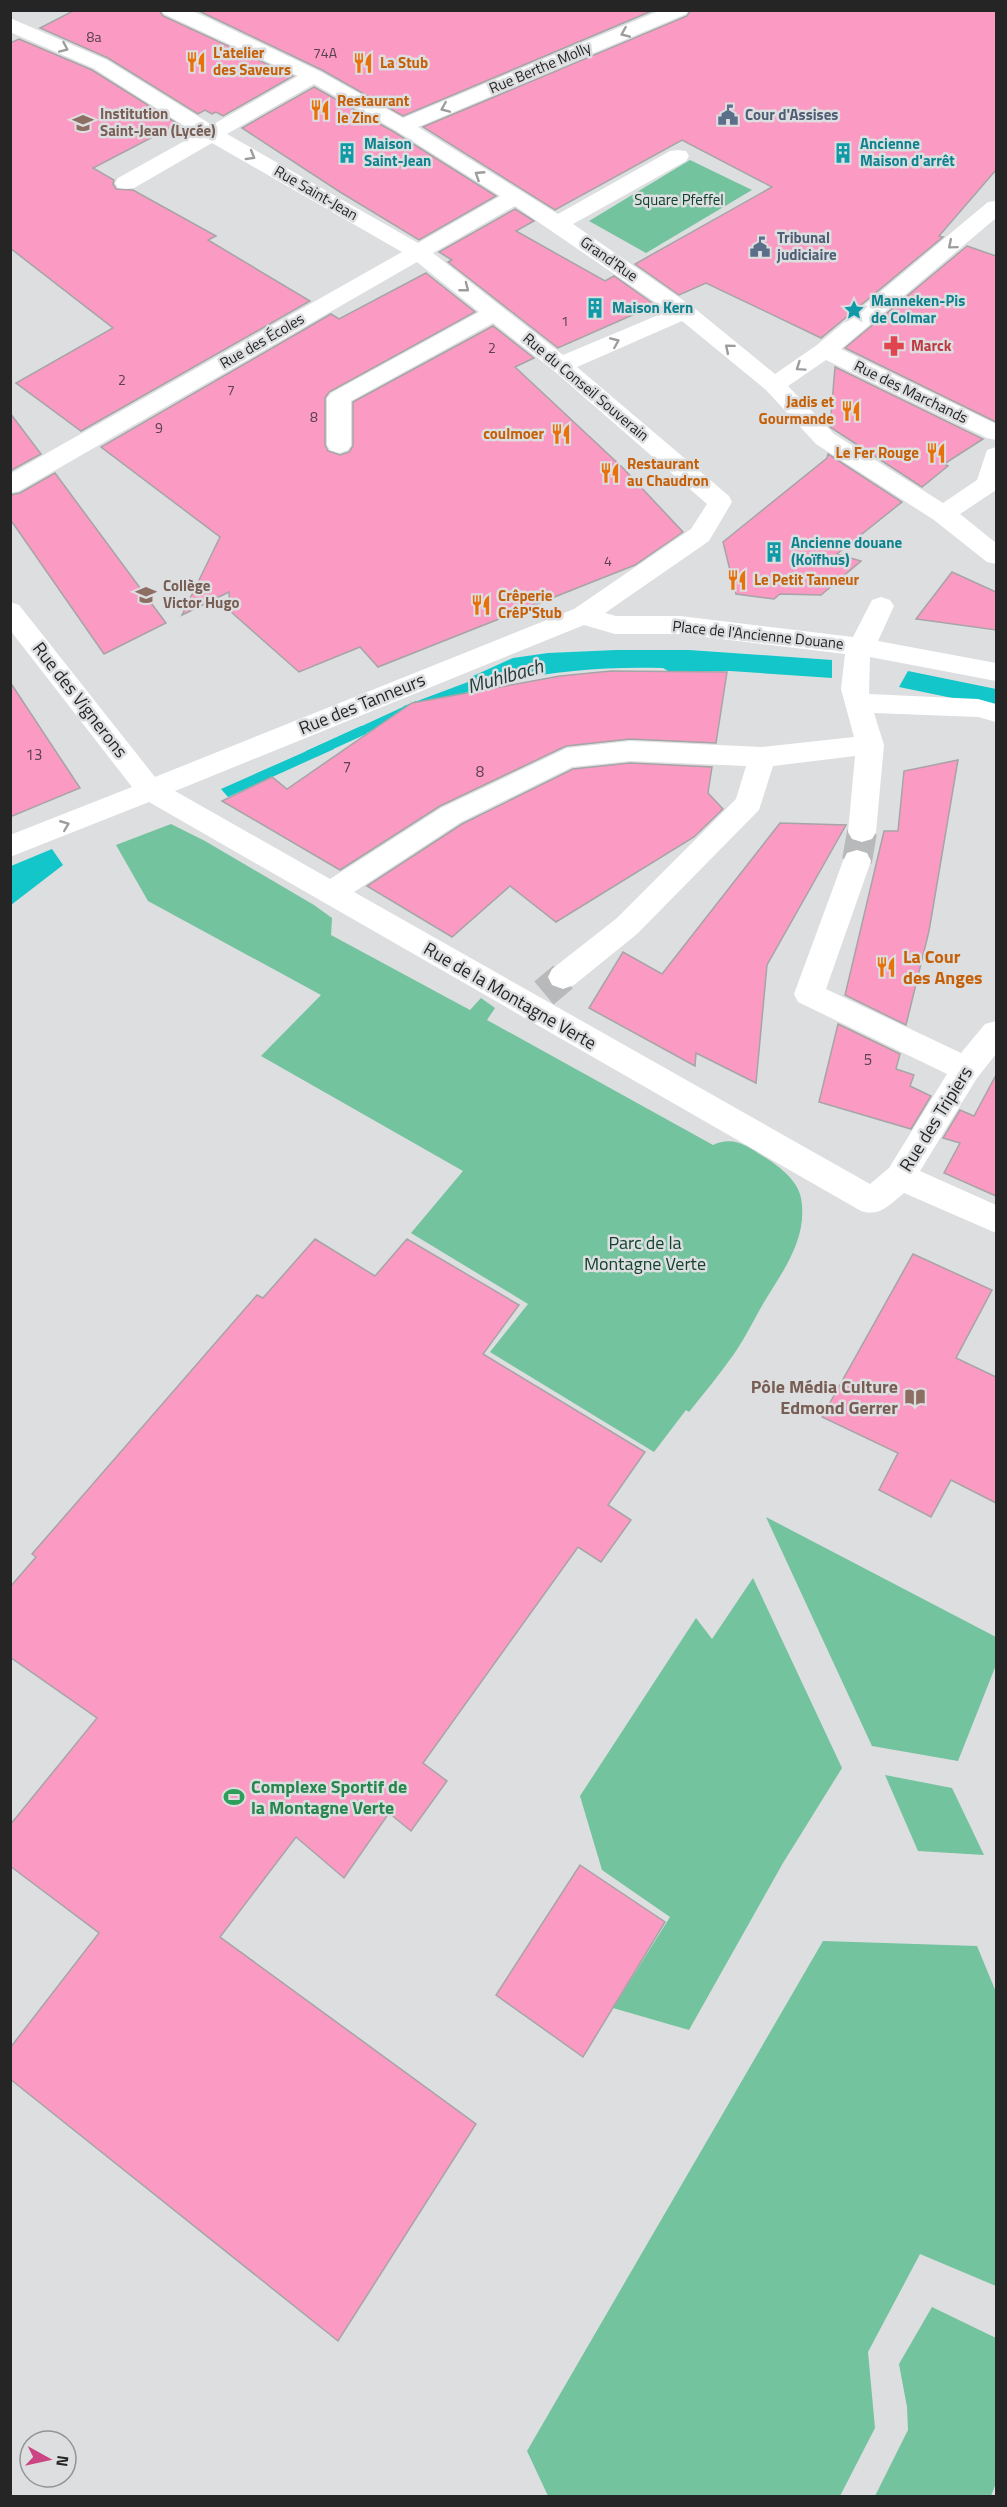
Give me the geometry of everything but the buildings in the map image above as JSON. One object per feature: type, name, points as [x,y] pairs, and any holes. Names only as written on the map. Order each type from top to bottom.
[{"type":"street","name":"Grand'Rue","points":[[171,10],[314,76],[402,126],[513,198],[558,223],[685,312],[774,385],[825,439],[943,514],[996,556]]},
{"type":"street","points":[[201,22],[220,10]]},
{"type":"street","name":"Rue Berthe Molly","points":[[402,126],[678,10]]},
{"type":"street","name":"Rue Saint-Jean","points":[[10,24],[100,64],[213,135],[418,252]]},
{"type":"street","points":[[126,183],[314,76]]},
{"type":"street","points":[[558,223],[678,156]]},
{"type":"street","name":"Rue des Écoles","points":[[10,485],[513,198]]},
{"type":"street","points":[[774,385],[825,350],[996,207]]},
{"type":"street","name":"Rue du Conseil Souverain","points":[[418,252],[561,365],[720,502],[700,535]]},
{"type":"street","points":[[339,445],[339,398],[496,312]]},
{"type":"street","points":[[561,365],[685,312]]},
{"type":"street","name":"Rue des Marchands","points":[[825,350],[996,434]]},
{"type":"street","points":[[943,514],[988,484],[996,455]]},
{"type":"street","name":"Rue des Tanneurs","points":[[10,847],[583,615],[700,535]]},
{"type":"street","name":"Place de l'Ancienne Douane","points":[[881,606],[859,653],[857,696],[870,745],[860,846],[809,994],[966,1069]]},
{"type":"street","name":"Rue des Vignerons","points":[[10,611],[149,789]]},
{"type":"street","name":"Place de l'Ancienne Douane","points":[[583,615],[615,625],[681,624],[859,653],[996,672]]},
{"type":"street","points":[[857,696],[978,708],[996,713]]},
{"type":"street","points":[[330,893],[451,815],[567,758],[630,751],[679,751],[762,756],[870,745]]},
{"type":"street","points":[[545,992],[627,926],[749,803],[762,756]]},
{"type":"street","name":"Rue de la Montagne Verte","points":[[149,789],[330,893],[545,992],[872,1201]]},
{"type":"street","name":"Rue des Tripiers","points":[[872,1201],[900,1177],[966,1069],[996,1033]]},
{"type":"street","points":[[900,1177],[996,1219]]},
{"type":"green space","name":"Square Pfeffel","points":[[690,160],[752,190],[646,253],[589,221]]},
{"type":"green space","name":"Parc de la Montagne Verte","points":[[171,824],[205,841],[314,905],[332,918],[331,935],[470,1010],[481,998],[495,1008],[487,1020],[713,1145],[728,1141],[747,1146],[777,1166],[792,1180],[801,1198],[802,1212],[798,1239],[787,1264],[734,1354],[689,1412],[686,1410],[654,1452],[490,1352],[528,1304],[411,1233],[463,1171],[261,1056],[321,995],[148,901],[116,845]]},
{"type":"green space","points":[[766,1517],[996,1637],[996,1665],[958,1761],[872,1746]]},
{"type":"green space","points":[[753,1578],[842,1768],[783,1863],[689,2030],[613,2008],[670,1917],[602,1870],[580,1796],[696,1618],[712,1639]]},
{"type":"green space","points":[[885,1775],[952,1788],[984,1855],[918,1851]]},
{"type":"green space","points":[[823,1941],[977,1946],[996,1992],[996,2286],[920,2254],[868,2352],[875,2428],[840,2496],[548,2496],[527,2451]]},
{"type":"green space","points":[[932,2307],[996,2338],[996,2483],[991,2496],[875,2496],[908,2430],[907,2407],[899,2364]]},
{"type":"water","points":[[689,650],[832,660],[832,678],[730,671],[618,668],[550,674],[483,686],[473,676],[513,658],[548,653]]},
{"type":"water","points":[[908,671],[996,689],[996,707],[899,687]]},
{"type":"water","points":[[416,701],[422,707],[343,744],[338,737]]},
{"type":"water","points":[[327,742],[334,749],[228,797],[221,789]]},
{"type":"water","points":[[52,849],[63,865],[11,905],[11,866]]},
{"type":"waterway","name":"Muhlbach","points":[[409,709],[500,675]]},
{"type":"waterway","name":"Muhlbach","points":[[311,754],[361,731]]},
{"type":"tunnel","points":[[857,861],[862,832]]},
{"type":"tunnel","points":[[544,993],[563,977]]},
{"type":"place","name":"L'atelier des Saveurs","points":[[196,62]]},
{"type":"place","name":"La Stub","points":[[363,63]]},
{"type":"place","name":"Restaurant le Zinc","points":[[320,110]]},
{"type":"place","name":"Cour d'Assises","points":[[728,115]]},
{"type":"place","name":"Institution Saint-Jean (Lycée)","points":[[83,123]]},
{"type":"place","name":"Maison Saint-Jean","points":[[347,153]]},
{"type":"place","name":"Ancienne Maison d'arrêt","points":[[843,153]]},
{"type":"place","name":"Tribunal judiciaire","points":[[760,247]]},
{"type":"place","name":"Maison Kern","points":[[595,308]]},
{"type":"place","name":"Manneken-Pis de Colmar","points":[[854,310]]},
{"type":"place","name":"Marck","points":[[894,346]]},
{"type":"place","name":"Jadis et Gourmande","points":[[851,411]]},
{"type":"place","name":"coulmoer","points":[[561,434]]},
{"type":"place","name":"Le Fer Rouge","points":[[936,453]]},
{"type":"place","name":"Restaurant au Chaudron","points":[[610,473]]},
{"type":"place","name":"Ancienne douane (Koïfhus)","points":[[774,552]]},
{"type":"place","name":"Le Petit Tanneur","points":[[737,580]]},
{"type":"place","name":"Collège Victor Hugo","points":[[146,595]]},
{"type":"place","name":"Crêperie CrêP'Stub","points":[[481,605]]},
{"type":"place","name":"La Cour des Anges","points":[[886,967]]},
{"type":"place","name":"Pôle Média Culture Edmond Gerrer","points":[[915,1397]]},
{"type":"place","name":"Complexe Sportif de la Montagne Verte","points":[[234,1797]]}]
